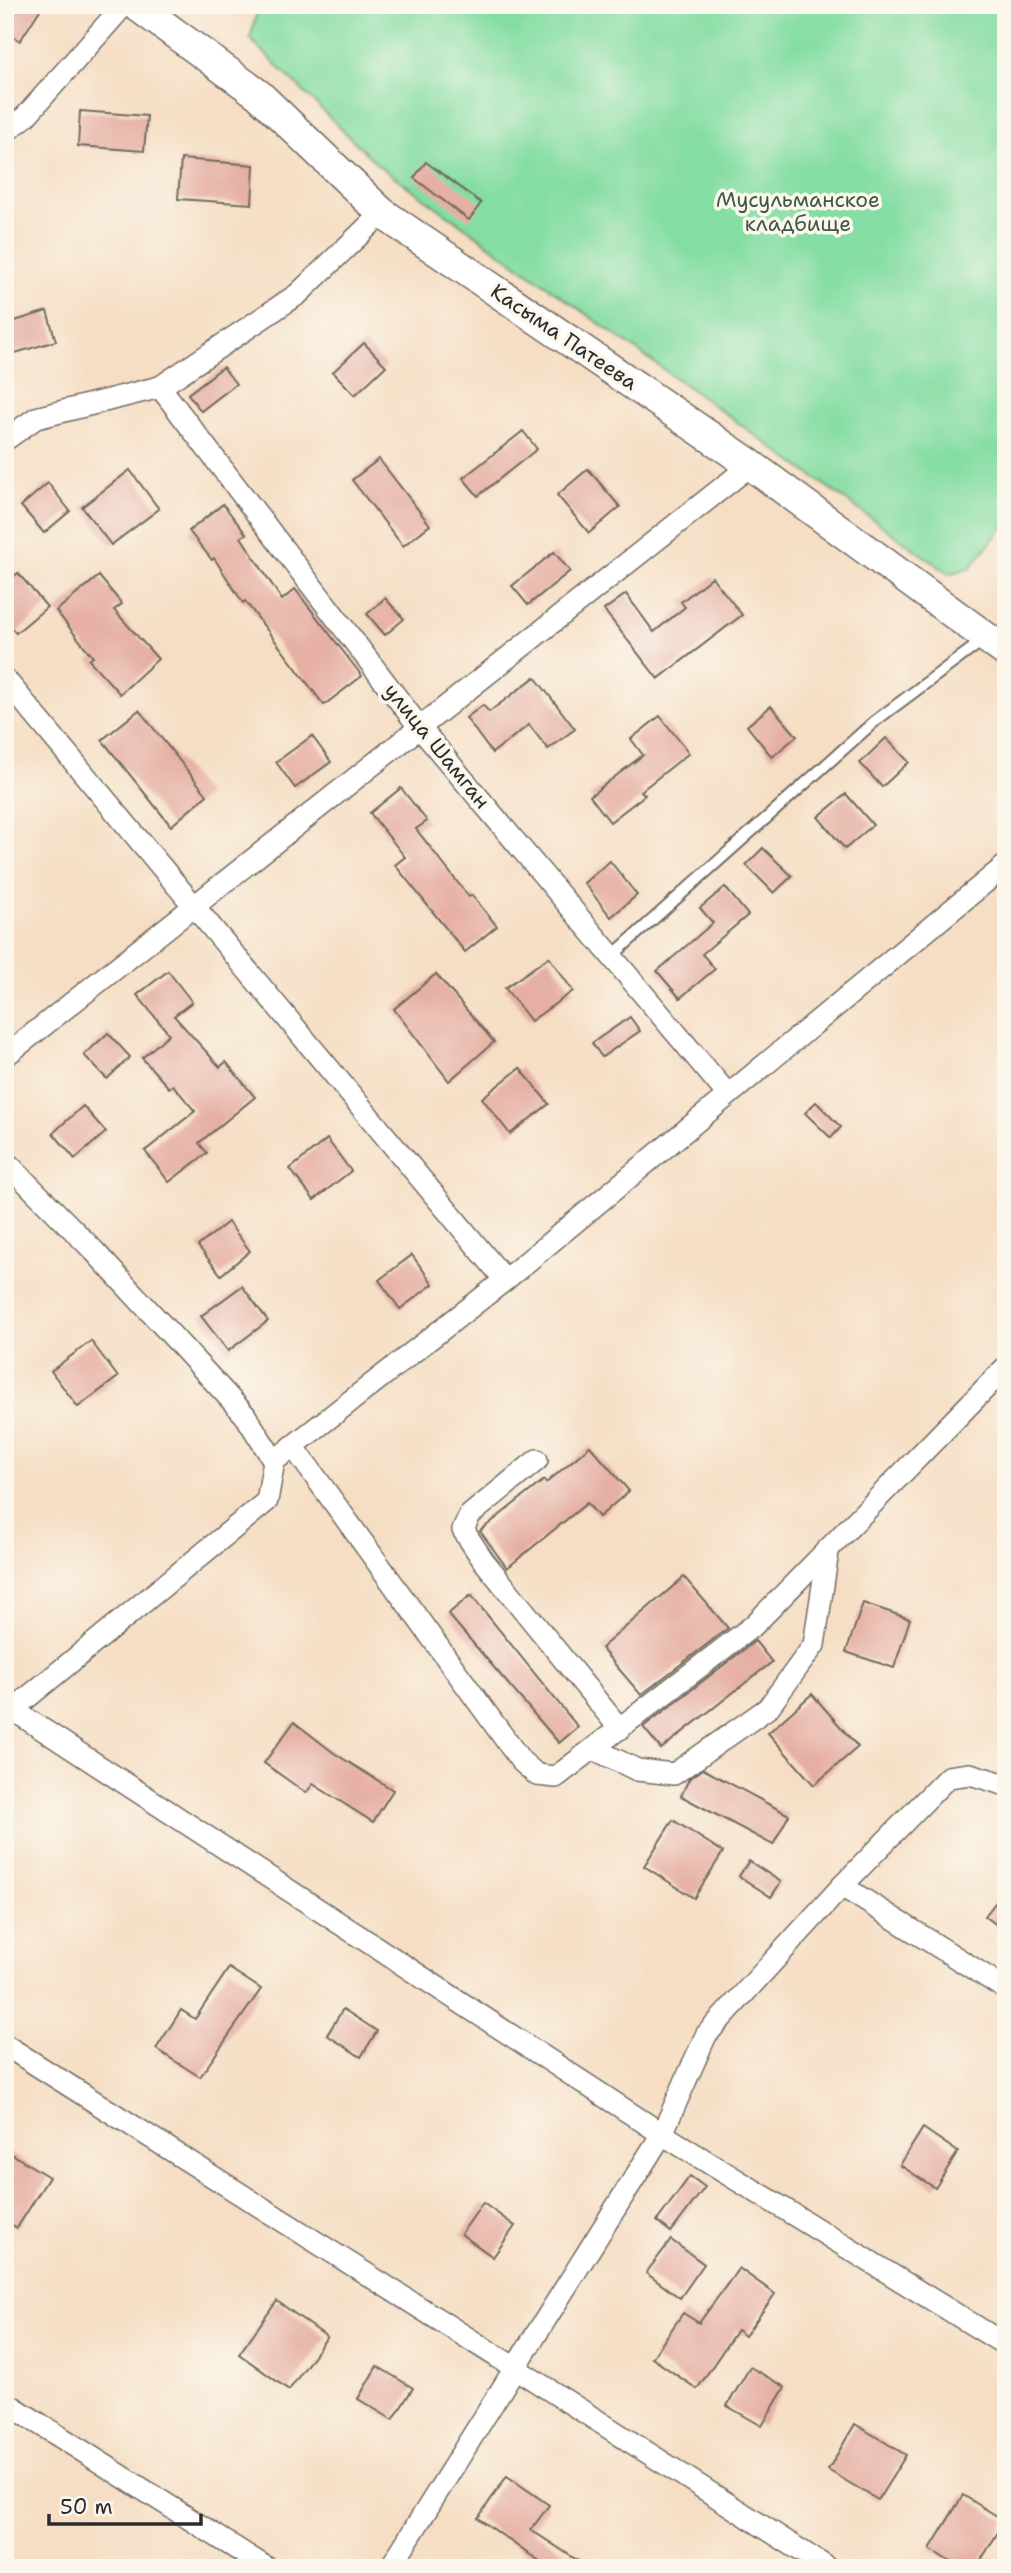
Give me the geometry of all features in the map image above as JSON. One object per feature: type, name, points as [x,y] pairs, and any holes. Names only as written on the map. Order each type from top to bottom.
[{"type":"main road","name":"Касыма Патеева","points":[[136,5],[259,95],[382,213],[751,465],[996,645]]},
{"type":"street","points":[[5,132],[26,117],[124,5]]},
{"type":"street","points":[[5,440],[36,418],[160,387],[298,294],[382,213]]},
{"type":"street","name":"улица Шамган","points":[[160,387],[420,728],[728,1095]]},
{"type":"street","points":[[5,1056],[751,465]]},
{"type":"street","points":[[5,679],[505,1280]]},
{"type":"street","points":[[1006,866],[505,1280],[274,1461],[267,1501],[9,1713],[662,2134],[1006,2345]]},
{"type":"street","points":[[5,1161],[95,1252],[245,1415],[274,1461]]},
{"type":"street","points":[[293,1446],[521,1761],[537,1775],[556,1777],[754,1625],[1006,1367]]},
{"type":"street","points":[[537,1460],[470,1515],[463,1530],[483,1560],[620,1729]]},
{"type":"street","points":[[594,1749],[637,1770],[674,1774],[768,1708],[814,1644],[828,1552]]},
{"type":"street","points":[[390,2568],[662,2134],[706,2035],[842,1886],[948,1777],[970,1774],[1006,1785]]},
{"type":"street","points":[[842,1886],[1006,1989]]},
{"type":"street","points":[[5,2045],[828,2568]]},
{"type":"street","points":[[5,2402],[267,2568]]},
{"type":"lane","points":[[612,956],[875,721],[996,645]]},
{"type":"green space","name":"Мусульманское кладбище","points":[[259,5],[1006,5],[1006,523],[970,568],[949,574],[378,165],[250,39]]},
{"type":"building","points":[[5,5],[43,5],[20,41],[5,32]]},
{"type":"building","points":[[80,111],[147,116],[144,151],[78,146]]},
{"type":"building","points":[[181,159],[254,165],[252,204],[178,199]]},
{"type":"building","points":[[426,162],[481,203],[469,220],[414,178]]},
{"type":"building","points":[[47,311],[56,341],[5,356],[5,324]]},
{"type":"building","points":[[364,343],[386,366],[355,395],[333,372]]},
{"type":"building","points":[[223,367],[236,384],[201,411],[188,394]]},
{"type":"building","points":[[523,431],[537,449],[478,496],[463,478]]},
{"type":"building","points":[[379,459],[430,525],[403,546],[352,480]]},
{"type":"building","points":[[588,469],[620,507],[589,533],[557,495]]},
{"type":"building","points":[[130,470],[159,509],[111,545],[82,507]]},
{"type":"building","points":[[48,483],[70,511],[44,533],[21,506]]},
{"type":"building","points":[[223,504],[246,534],[241,537],[282,600],[295,589],[362,676],[324,705],[245,601],[243,603],[214,558],[212,560],[189,531]]},
{"type":"building","points":[[554,552],[570,571],[528,605],[512,586]]},
{"type":"building","points":[[18,573],[47,607],[16,633],[5,621],[5,584]]},
{"type":"building","points":[[99,576],[122,604],[114,610],[158,659],[120,694],[89,660],[93,657],[56,611]]},
{"type":"building","points":[[712,577],[742,615],[658,679],[604,610],[626,594],[654,632],[685,607],[681,602]]},
{"type":"building","points":[[385,598],[404,619],[385,635],[367,614]]},
{"type":"building","points":[[535,677],[575,729],[548,749],[529,725],[492,753],[466,718],[483,705],[489,712]]},
{"type":"building","points":[[771,706],[797,736],[772,757],[747,726]]},
{"type":"building","points":[[139,710],[207,795],[171,826],[102,740]]},
{"type":"building","points":[[660,716],[689,753],[641,791],[645,795],[610,822],[590,796],[643,755],[631,739]]},
{"type":"building","points":[[312,736],[331,762],[295,788],[276,762]]},
{"type":"building","points":[[886,738],[909,762],[882,787],[860,763]]},
{"type":"building","points":[[401,788],[427,821],[416,829],[469,897],[472,895],[497,926],[465,952],[395,865],[405,857],[370,813]]},
{"type":"building","points":[[846,794],[873,825],[845,849],[818,817]]},
{"type":"building","points":[[763,848],[792,876],[774,893],[746,865]]},
{"type":"building","points":[[610,861],[637,895],[611,917],[584,883]]},
{"type":"building","points":[[725,887],[748,915],[702,954],[715,969],[680,998],[657,971],[713,923],[700,908]]},
{"type":"building","points":[[549,957],[573,991],[531,1021],[505,988]]},
{"type":"building","points":[[168,971],[192,1002],[174,1016],[220,1067],[226,1062],[255,1097],[199,1143],[207,1153],[169,1182],[145,1151],[195,1111],[173,1085],[169,1088],[142,1058],[169,1034],[137,995]]},
{"type":"building","points":[[436,974],[494,1042],[449,1081],[394,1009]]},
{"type":"building","points":[[630,1017],[640,1031],[602,1057],[592,1043]]},
{"type":"building","points":[[108,1033],[130,1057],[107,1079],[84,1055]]},
{"type":"building","points":[[520,1068],[549,1104],[510,1134],[482,1098]]},
{"type":"building","points":[[816,1102],[841,1127],[831,1138],[805,1113]]},
{"type":"building","points":[[83,1106],[106,1132],[75,1159],[53,1133]]},
{"type":"building","points":[[327,1139],[351,1171],[314,1200],[290,1169]]},
{"type":"building","points":[[228,1222],[250,1251],[221,1275],[198,1246]]},
{"type":"building","points":[[412,1255],[433,1284],[400,1309],[379,1280]]},
{"type":"building","points":[[242,1286],[268,1321],[228,1351],[201,1316]]},
{"type":"building","points":[[91,1341],[118,1377],[78,1407],[51,1371]]},
{"type":"building","points":[[590,1446],[629,1491],[599,1517],[587,1503],[507,1568],[480,1531],[544,1480],[546,1483]]},
{"type":"building","points":[[684,1577],[728,1628],[641,1695],[601,1648]]},
{"type":"building","points":[[471,1595],[578,1727],[559,1743],[448,1614]]},
{"type":"building","points":[[863,1603],[910,1619],[894,1668],[846,1652]]},
{"type":"building","points":[[755,1641],[772,1662],[661,1749],[643,1727]]},
{"type":"building","points":[[812,1694],[858,1747],[814,1785],[768,1733]]},
{"type":"building","points":[[294,1722],[334,1753],[393,1790],[373,1822],[313,1784],[306,1793],[264,1763]]},
{"type":"building","points":[[703,1769],[789,1815],[773,1845],[681,1796],[689,1779]]},
{"type":"building","points":[[673,1820],[723,1852],[694,1898],[644,1866]]},
{"type":"building","points":[[749,1861],[781,1882],[771,1897],[739,1876]]},
{"type":"building","points":[[1006,1889],[1006,1932],[985,1916]]},
{"type":"building","points":[[229,1968],[261,1989],[200,2077],[156,2049],[181,2010],[195,2019]]},
{"type":"building","points":[[343,2009],[377,2031],[361,2057],[327,2035]]},
{"type":"building","points":[[923,2128],[958,2152],[935,2188],[900,2165]]},
{"type":"building","points":[[5,2150],[49,2177],[17,2228],[5,2220]]},
{"type":"building","points":[[690,2176],[705,2187],[671,2232],[657,2221]]},
{"type":"building","points":[[483,2203],[515,2226],[493,2257],[461,2234]]},
{"type":"building","points":[[671,2240],[704,2264],[680,2298],[646,2273]]},
{"type":"building","points":[[739,2268],[775,2294],[745,2336],[737,2330],[697,2389],[652,2358],[683,2313],[699,2323]]},
{"type":"building","points":[[277,2301],[327,2337],[289,2390],[239,2354]]},
{"type":"building","points":[[377,2366],[413,2388],[393,2420],[358,2399]]},
{"type":"building","points":[[750,2367],[785,2387],[762,2426],[727,2406]]},
{"type":"building","points":[[855,2424],[906,2455],[878,2500],[828,2470]]},
{"type":"building","points":[[507,2476],[549,2505],[531,2530],[589,2568],[548,2568],[478,2518]]},
{"type":"building","points":[[963,2495],[1005,2521],[976,2568],[960,2568],[930,2549]]}]
